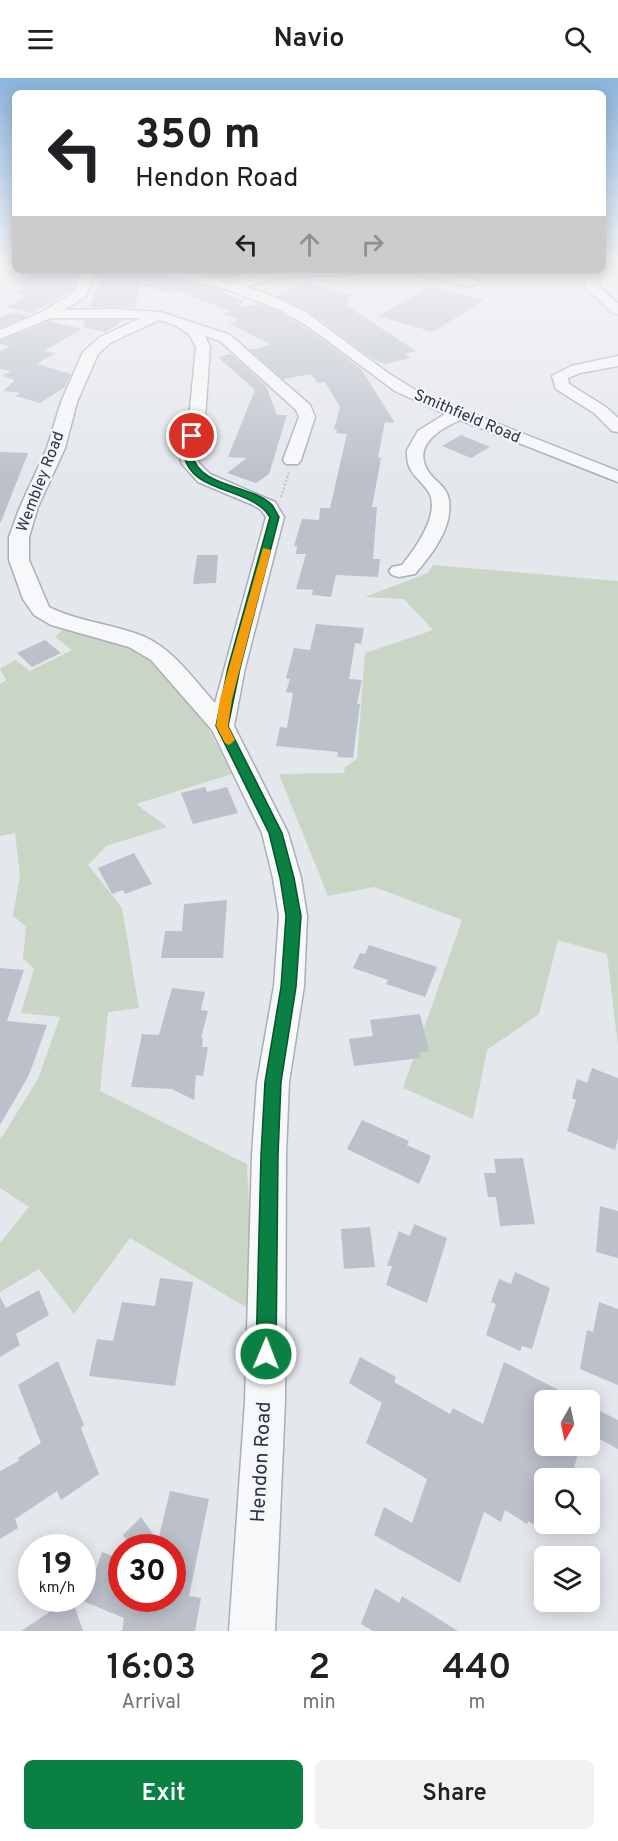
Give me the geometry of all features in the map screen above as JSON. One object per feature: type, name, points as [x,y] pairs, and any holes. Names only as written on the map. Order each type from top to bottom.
[{"type":"street","name":"Wembley Road","points":[[121,332],[105,340],[91,352],[69,402],[56,448],[29,507],[19,537],[19,560],[33,599],[41,611],[58,620],[137,642],[159,655],[222,726]]},
{"type":"street","points":[[196,332],[201,339],[202,347],[197,419],[188,454],[191,464],[204,478],[260,501],[275,517],[234,668],[222,726]]},
{"type":"street","points":[[208,332],[225,338],[304,408],[307,417],[292,460]]},
{"type":"street","name":"Smithfield Road","points":[[325,332],[407,392],[458,415],[618,477]]},
{"type":"street","points":[[618,361],[576,369],[560,376],[562,386],[600,410],[618,428]]},
{"type":"street","points":[[399,571],[408,570],[427,547],[441,509],[436,487],[419,471],[416,456],[418,442],[432,427],[458,415]]},
{"type":"street","name":"Hendon Road","points":[[222,726],[275,833],[294,916],[289,987],[273,1082],[269,1155],[265,1401],[252,1631]]},
{"type":"path","points":[[275,517],[292,460]]},
{"type":"green space","points":[[433,565],[618,581],[618,1046],[607,954],[558,940],[539,1014],[487,1050],[473,1119],[403,1088],[462,920],[374,887],[328,896],[279,774],[344,773],[345,767],[357,759],[365,653],[433,630],[404,599],[365,597],[428,573]]},
{"type":"green space","points":[[65,628],[121,643],[151,657],[200,713],[232,774],[136,804],[167,827],[106,846],[88,865],[122,908],[139,1008],[108,1012],[100,1091],[247,1164],[254,1312],[130,1238],[74,1314],[39,1269],[0,1292],[0,1243],[29,1207],[0,1188],[0,1140],[38,1079],[60,1017],[21,1013],[34,969],[23,958],[26,926],[13,916],[20,875],[15,833],[0,836],[0,684],[6,680],[0,669],[15,660],[30,671],[72,650],[55,637]]},
{"type":"building","points":[[21,332],[76,332],[44,351],[55,353],[37,364],[71,374],[65,387],[40,403],[15,396],[20,393],[3,391],[15,380],[2,376],[11,371],[0,369],[0,351],[10,346],[0,344],[0,341]]},
{"type":"building","points":[[247,332],[313,332],[361,369],[395,423],[385,422],[372,507],[377,507],[373,559],[380,559],[378,577],[336,575],[331,597],[312,595],[313,590],[296,589],[306,554],[296,554],[297,546],[294,546],[302,519],[319,520],[320,508],[330,508],[347,434],[336,433],[337,429],[334,429],[340,407],[325,382],[318,383],[311,374],[283,379],[250,350],[271,345]]},
{"type":"building","points":[[337,332],[388,332],[416,351],[405,354],[410,358],[385,364],[373,359]]},
{"type":"building","points":[[231,354],[266,386],[277,415],[287,415],[269,474],[256,483],[227,473],[247,458],[228,457],[255,390],[218,357]]},
{"type":"building","points":[[461,435],[490,447],[471,458],[442,446]]},
{"type":"building","points":[[0,452],[28,453],[1,522],[0,522]]},
{"type":"building","points":[[197,555],[218,555],[216,583],[193,584]]},
{"type":"building","points":[[316,624],[364,628],[361,644],[355,643],[349,679],[362,680],[357,704],[360,704],[353,758],[337,757],[338,752],[276,746],[280,727],[287,728],[293,693],[286,692],[290,679],[286,678],[294,648],[310,650]]},
{"type":"building","points":[[45,640],[61,653],[32,667],[17,653]]},
{"type":"building","points":[[205,787],[207,792],[227,787],[238,813],[193,824],[181,793]]},
{"type":"building","points":[[134,853],[152,884],[125,894],[123,890],[112,894],[98,868]]},
{"type":"building","points":[[227,900],[223,958],[161,958],[165,931],[182,931],[184,904]]},
{"type":"building","points":[[369,945],[437,967],[425,997],[386,984],[388,980],[353,968],[360,953],[365,954]]},
{"type":"building","points":[[0,968],[24,970],[7,1021],[47,1025],[29,1075],[0,1125]]},
{"type":"building","points":[[172,988],[205,992],[201,1010],[208,1011],[201,1038],[203,1038],[202,1047],[208,1047],[203,1076],[196,1075],[194,1100],[172,1089],[131,1087],[142,1034],[159,1035]]},
{"type":"building","points":[[420,1014],[429,1051],[419,1053],[420,1058],[354,1066],[349,1039],[373,1036],[370,1020]]},
{"type":"building","points":[[592,1068],[618,1078],[618,1138],[615,1150],[567,1131],[576,1100],[572,1098],[577,1079],[587,1083]]},
{"type":"building","points":[[362,1120],[409,1141],[407,1145],[431,1156],[419,1184],[347,1149]]},
{"type":"building","points":[[523,1158],[535,1224],[500,1226],[496,1197],[488,1197],[484,1173],[496,1173],[494,1159]]},
{"type":"building","points":[[600,1206],[618,1211],[618,1258],[596,1252]]},
{"type":"building","points":[[414,1224],[447,1238],[427,1303],[386,1285],[392,1266],[387,1266],[399,1231],[410,1236]]},
{"type":"building","points":[[370,1227],[375,1267],[344,1269],[341,1229]]},
{"type":"building","points":[[515,1272],[550,1288],[532,1349],[522,1346],[520,1351],[486,1335],[496,1304],[491,1302],[499,1279],[511,1284]]},
{"type":"building","points":[[160,1278],[193,1282],[175,1386],[89,1376],[97,1339],[113,1341],[122,1302],[155,1306]]},
{"type":"building","points":[[39,1290],[49,1315],[16,1334],[20,1345],[0,1357],[0,1297],[6,1308]]},
{"type":"building","points":[[599,1302],[618,1309],[618,1385],[580,1369],[587,1330],[593,1332]]},
{"type":"building","points":[[360,1357],[396,1377],[394,1382],[450,1414],[453,1408],[483,1424],[504,1362],[559,1390],[534,1390],[534,1456],[577,1456],[574,1468],[534,1468],[534,1525],[528,1521],[527,1524],[505,1510],[501,1522],[484,1512],[460,1583],[374,1535],[384,1507],[412,1523],[427,1479],[366,1443],[382,1403],[349,1383]]},
{"type":"building","points":[[58,1361],[84,1425],[81,1428],[99,1474],[61,1500],[57,1491],[15,1519],[18,1528],[0,1539],[0,1471],[19,1461],[18,1458],[41,1443],[18,1385]]},
{"type":"building","points":[[600,1411],[618,1420],[618,1449],[600,1439]]},
{"type":"building","points":[[170,1491],[209,1499],[189,1596],[201,1598],[195,1631],[122,1631],[124,1618],[109,1612],[186,1612],[186,1534],[160,1534]]},
{"type":"building","points":[[141,1517],[153,1534],[124,1534]]},
{"type":"building","points":[[102,1552],[108,1554],[108,1611],[96,1606],[96,1570]]},
{"type":"building","points":[[375,1588],[399,1603],[402,1596],[458,1631],[373,1631],[361,1624]]},
{"type":"building","points":[[50,1612],[76,1612],[83,1631],[21,1631]]},
{"type":"slow traffic","points":[[229,740],[222,726],[226,699],[266,550]]},
{"type":"route","points":[[192,436],[188,454],[191,464],[204,478],[260,501],[275,517],[226,699],[222,726],[275,833],[294,916],[289,987],[273,1082],[269,1155],[266,1354]]}]
